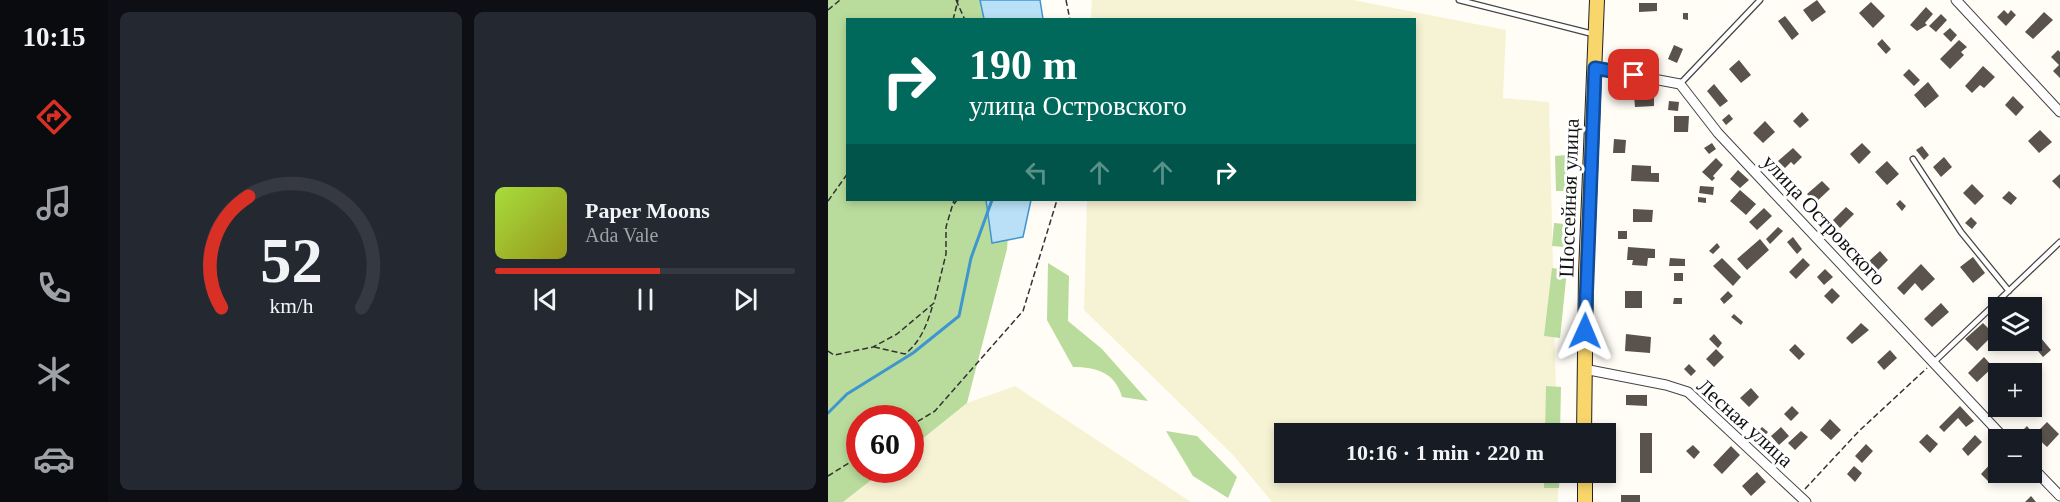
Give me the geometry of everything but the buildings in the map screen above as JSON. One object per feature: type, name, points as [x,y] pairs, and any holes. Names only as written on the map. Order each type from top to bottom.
[{"type":"main road","name":"Шоссейная улица","points":[[1584,423],[1597,0]]},
{"type":"main road","points":[[1585,483],[1585,502]]},
{"type":"street","points":[[1956,0],[2060,112]]},
{"type":"street","points":[[1595,68],[1680,84]]},
{"type":"street","name":"улица Островского","points":[[1680,84],[1719,133],[1996,429]]},
{"type":"street","name":"Лесная улица","points":[[1584,369],[1666,385],[1688,392],[1802,498]]},
{"type":"street","points":[[2042,477],[2060,496]]},
{"type":"lane","points":[[1459,0],[1596,34]]},
{"type":"lane","points":[[1680,84],[1760,0]]},
{"type":"lane","points":[[1913,159],[1961,232],[2009,291]]},
{"type":"lane","points":[[1933,363],[2060,242]]},
{"type":"path","points":[[828,10],[840,0]]},
{"type":"path","points":[[1066,0],[1070,18]]},
{"type":"path","points":[[953,18],[957,1]]},
{"type":"path","points":[[957,1],[964,18]]},
{"type":"path","points":[[828,201],[846,176]]},
{"type":"path","points":[[873,347],[905,354],[916,343],[928,322],[941,283],[946,254],[946,227],[956,201]]},
{"type":"path","points":[[924,418],[935,411],[1023,311],[1057,201]]},
{"type":"path","points":[[828,351],[834,355],[873,347],[897,334],[934,303]]},
{"type":"path","points":[[1802,498],[1859,431],[1933,363]]},
{"type":"path","points":[[828,476],[846,465]]},
{"type":"shaded area","points":[[1092,0],[1353,0],[1506,30],[1503,98],[1549,102],[1557,423],[1274,423],[1274,483],[1558,483],[1558,502],[1272,502],[1233,455],[1084,310],[1087,201],[1416,201],[1416,18],[1091,18]]},
{"type":"shaded area","points":[[1015,386],[1191,502],[843,502],[867,483],[924,483],[924,438],[967,403]]},
{"type":"green space","points":[[828,0],[1023,0],[1024,18],[846,18],[846,201],[1011,201],[1007,249],[967,403],[924,438],[924,405],[846,405],[846,483],[867,483],[843,502],[828,502]]},
{"type":"green space","points":[[1567,155],[1568,191],[1556,191],[1555,156]]},
{"type":"green space","points":[[1554,223],[1566,224],[1564,247],[1552,246]]},
{"type":"green space","points":[[1048,263],[1069,276],[1068,321],[1102,349],[1148,401],[1122,397],[1115,382],[1104,373],[1089,368],[1073,367],[1047,320]]},
{"type":"green space","points":[[1552,268],[1567,270],[1560,338],[1544,336]]},
{"type":"green space","points":[[1546,386],[1561,387],[1560,423],[1545,423]]},
{"type":"green space","points":[[1166,431],[1197,436],[1237,477],[1228,498],[1193,476]]},
{"type":"green space","points":[[1544,483],[1559,483],[1559,488],[1544,488]]},
{"type":"water","points":[[980,0],[1040,0],[1043,18],[984,18]]},
{"type":"water","points":[[986,201],[1031,201],[1023,237],[992,243]]},
{"type":"waterway","points":[[828,413],[847,394],[913,353],[959,316],[971,258],[992,201]]},
{"type":"route","points":[[1585,331],[1595,68],[1634,75]]}]
